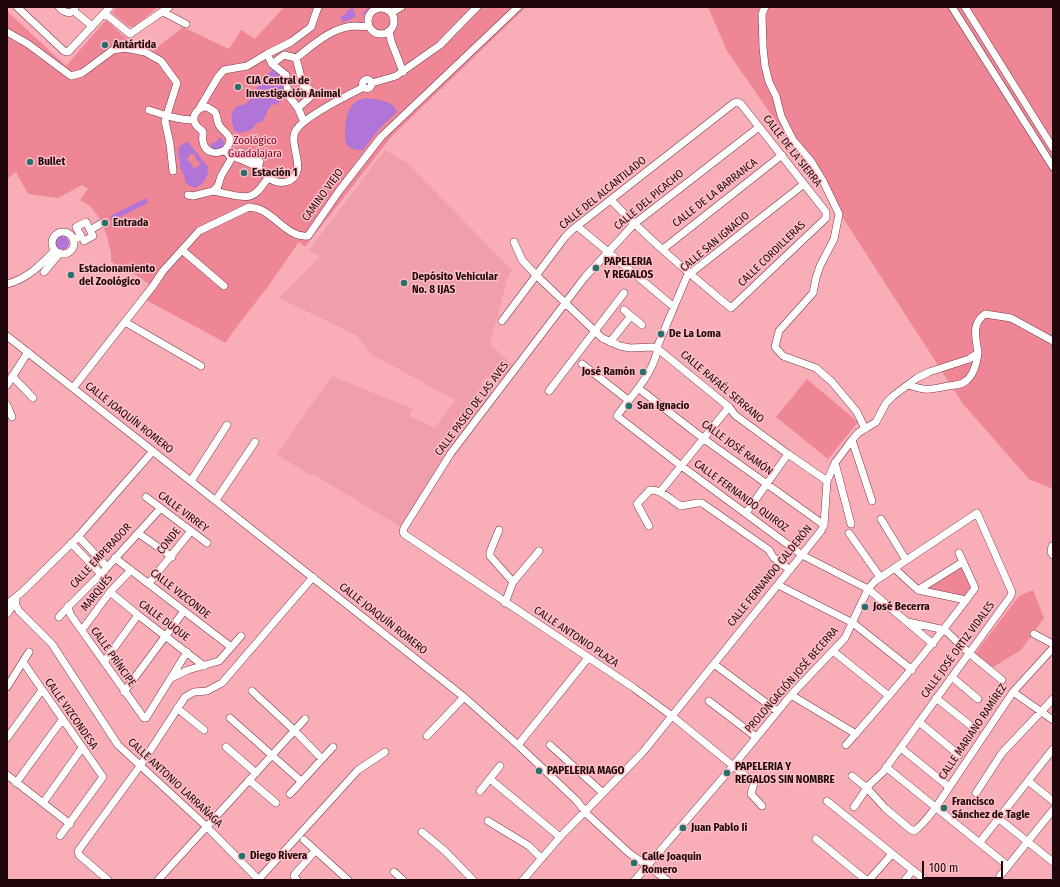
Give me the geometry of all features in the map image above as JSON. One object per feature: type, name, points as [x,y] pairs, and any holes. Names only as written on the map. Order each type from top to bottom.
[{"type":"street","points":[[17,7],[68,52],[110,7]]},
{"type":"street","points":[[59,7],[69,13],[75,9],[92,26]]},
{"type":"street","points":[[104,13],[130,34],[169,7]]},
{"type":"street","points":[[199,109],[207,107],[215,112],[219,125],[228,134],[229,144],[225,150],[216,153],[207,150],[203,143],[203,132],[194,120],[195,114],[210,89],[224,70],[247,66],[290,42],[310,27],[318,7]]},
{"type":"street","points":[[391,13],[400,7]]},
{"type":"street","points":[[225,150],[234,158],[263,171],[268,178],[276,182],[285,183],[292,179],[297,172],[298,164],[294,141],[295,131],[304,122],[340,99],[364,87],[363,82],[365,80],[370,80],[372,83],[396,76],[403,72],[440,45],[477,7]]},
{"type":"street","name":"CAMINO VIEJO","points":[[73,388],[153,286],[163,271],[199,231],[249,207],[262,210],[294,233],[302,236],[308,236],[339,191],[381,137],[518,7]]},
{"type":"street","points":[[952,7],[1053,167]]},
{"type":"street","points":[[965,7],[1053,148]]},
{"type":"street","points":[[378,34],[386,34],[389,32],[394,21],[391,13],[384,9],[376,9],[372,11],[368,18],[369,26],[371,30],[378,34],[391,41]]},
{"type":"street","points":[[762,9],[765,66],[769,82],[776,96],[781,116],[793,140],[814,166],[839,214],[834,239],[820,266],[813,293],[779,331],[775,347],[783,356],[816,368],[832,382],[856,412],[864,429]]},
{"type":"street","points":[[163,12],[186,24]]},
{"type":"street","points":[[296,58],[327,34],[354,26],[369,26]]},
{"type":"street","points":[[7,32],[28,44],[71,76],[82,73],[113,50],[125,48],[145,52],[161,61],[177,83],[176,91],[165,121],[170,144],[173,171]]},
{"type":"street","points":[[389,32],[403,72]]},
{"type":"street","points":[[267,54],[272,64],[286,75],[288,95],[298,108],[304,122]]},
{"type":"street","points":[[272,64],[284,55],[296,58]]},
{"type":"street","points":[[296,58],[302,85],[315,93],[298,108]]},
{"type":"street","name":"CALLE DE LA SIERRA","points":[[737,102],[741,104],[782,155],[827,215]]},
{"type":"street","name":"CALLE DEL ALCANTILADO","points":[[502,321],[565,237],[577,226],[737,102]]},
{"type":"street","points":[[149,110],[188,120],[194,120]]},
{"type":"street","name":"CALLE DEL PICACHO","points":[[565,303],[585,277],[634,224],[759,127]]},
{"type":"street","name":"CALLE DE LA BARRANCA","points":[[663,249],[782,155]]},
{"type":"street","points":[[213,191],[218,186],[221,176],[234,158]]},
{"type":"street","points":[[188,195],[193,196],[213,191],[250,197],[268,178]]},
{"type":"street","name":"CALLE SAN IGNACIO","points":[[617,416],[652,368],[658,345],[687,276],[804,184]]},
{"type":"street","points":[[611,200],[634,224],[690,274]]},
{"type":"street","name":"CALLE CORDILLERAS","points":[[690,274],[731,308],[826,218],[827,215]]},
{"type":"street","points":[[57,252],[52,244],[52,240],[58,233],[68,234],[73,240],[84,241],[93,236],[86,222],[76,227],[84,241]]},
{"type":"street","points":[[90,230],[102,223]]},
{"type":"street","points":[[577,226],[674,307]]},
{"type":"street","points":[[57,252],[67,253],[70,251],[73,240]]},
{"type":"street","points":[[514,242],[522,260],[536,276],[595,332],[610,342],[630,348],[653,347],[658,349]]},
{"type":"street","points":[[182,250],[224,286]]},
{"type":"street","points":[[7,284],[42,270],[57,252]]},
{"type":"street","points":[[549,391],[624,293]]},
{"type":"street","name":"CALLE PASEO DE LAS AVES","points":[[403,532],[404,528],[451,453],[565,303]]},
{"type":"street","points":[[624,310],[642,325]]},
{"type":"street","points":[[908,385],[922,390],[934,389],[962,383],[969,377],[978,359],[976,327],[980,318],[986,314],[1011,318],[1053,340]]},
{"type":"street","points":[[610,342],[631,316]]},
{"type":"street","points":[[125,322],[201,366]]},
{"type":"street","name":"CALLE JOAQUÍN ROMERO","points":[[7,336],[464,697],[518,745],[576,800],[585,812],[629,853],[667,880]]},
{"type":"street","name":"CALLE RAFAÉL SERRANO","points":[[658,349],[729,407],[735,416],[827,481]]},
{"type":"street","points":[[7,384],[28,352]]},
{"type":"street","name":"CALLE FERNANDO CALDERÓN","points":[[523,880],[560,836],[643,752],[821,531],[824,525],[827,481],[835,464],[858,433],[876,422],[886,403],[917,378],[929,372],[969,359],[978,353]]},
{"type":"street","points":[[582,364],[628,400]]},
{"type":"street","points":[[12,376],[33,398]]},
{"type":"street","name":"CALLE JOSÉ RAMÓN","points":[[638,388],[704,439],[824,525]]},
{"type":"street","points":[[7,405],[12,417]]},
{"type":"street","points":[[660,492],[680,465],[704,439],[729,407]]},
{"type":"street","name":"CALLE FERNANDO QUIROZ","points":[[617,416],[680,465],[802,554],[868,589],[933,644]]},
{"type":"street","points":[[191,481],[228,425]]},
{"type":"street","points":[[852,440],[872,501]]},
{"type":"street","points":[[216,500],[255,442]]},
{"type":"street","points":[[7,614],[12,602],[78,536],[153,451]]},
{"type":"street","points":[[746,513],[788,454]]},
{"type":"street","points":[[835,464],[851,524]]},
{"type":"street","points":[[650,526],[637,504],[650,490],[660,492],[681,506],[702,503],[769,550],[773,557],[790,570]]},
{"type":"street","name":"CALLE VIRREY","points":[[146,498],[207,543]]},
{"type":"street","name":"CALLE EMPERADOR","points":[[59,617],[116,558],[160,509]]},
{"type":"street","name":"PROLONGACIÓN JOSÉ BECERRA","points":[[635,880],[733,766],[777,711],[845,638],[868,589],[875,581],[977,513]]},
{"type":"street","name":"CALLE JOSÉ ORTIZ VIDALES","points":[[854,807],[866,788],[886,767],[901,748],[1012,594],[977,513]]},
{"type":"street","points":[[881,519],[906,560]]},
{"type":"street","points":[[498,530],[490,556],[512,582]]},
{"type":"street","name":"CONDE","points":[[149,583],[172,557],[191,531]]},
{"type":"street","name":"CALLE ANTONIO PLAZA","points":[[403,532],[634,688],[672,716],[754,783],[751,794],[762,806]]},
{"type":"street","points":[[848,532],[880,577]]},
{"type":"street","points":[[138,533],[172,557]]},
{"type":"street","points":[[78,536],[107,567]]},
{"type":"street","points":[[71,543],[101,574]]},
{"type":"street","points":[[1052,546],[1051,552],[1053,556]]},
{"type":"street","points":[[81,554],[89,547]]},
{"type":"street","points":[[506,603],[512,582],[539,551]]},
{"type":"street","points":[[846,745],[945,630],[975,588],[959,553]]},
{"type":"street","name":"CALLE VIZCONDE","points":[[116,558],[230,647]]},
{"type":"street","points":[[918,590],[963,562]]},
{"type":"street","points":[[894,568],[918,590],[966,600]]},
{"type":"street","name":"MARQUÉS","points":[[82,630],[110,592],[131,570]]},
{"type":"street","points":[[108,880],[79,856],[78,851],[140,766],[185,697],[194,692],[207,691],[222,683],[313,577]]},
{"type":"street","points":[[778,585],[853,623],[912,670]]},
{"type":"street","name":"CALLE DUQUE","points":[[110,592],[204,666]]},
{"type":"street","name":"CALLE ANTONIO LARRAÑAGA","points":[[12,602],[18,611],[52,644],[118,745],[207,827],[258,880]]},
{"type":"street","name":"CALLE PRÍNCIPE","points":[[68,606],[70,614],[124,692],[144,718],[146,718],[171,678]]},
{"type":"street","points":[[124,692],[184,611]]},
{"type":"street","points":[[104,662],[138,615]]},
{"type":"street","points":[[906,622],[945,630],[969,653],[1002,680]]},
{"type":"street","points":[[1034,634],[1053,644]]},
{"type":"street","points":[[171,678],[188,670],[219,661],[241,636]]},
{"type":"street","name":"CALLE MARIANO RAMÍREZ","points":[[866,788],[885,808],[914,831],[923,823],[936,807],[1013,692],[1053,648]]},
{"type":"street","points":[[833,651],[889,696]]},
{"type":"street","points":[[7,686],[29,652]]},
{"type":"street","points":[[171,678],[188,652]]},
{"type":"street","points":[[518,745],[588,658]]},
{"type":"street","name":"CALLE VIZCONDESA","points":[[23,662],[103,777],[70,824]]},
{"type":"street","points":[[714,664],[777,711]]},
{"type":"street","points":[[952,677],[978,700]]},
{"type":"street","points":[[8,735],[42,690]]},
{"type":"street","points":[[252,691],[322,758]]},
{"type":"street","points":[[1013,692],[1053,720]]},
{"type":"street","points":[[792,695],[856,734]]},
{"type":"street","points":[[427,736],[464,697]]},
{"type":"street","points":[[936,698],[976,730]]},
{"type":"street","points":[[976,793],[1002,753],[1053,699]]},
{"type":"street","points":[[709,701],[756,737]]},
{"type":"street","points":[[177,708],[204,730]]},
{"type":"street","points":[[230,718],[301,781]]},
{"type":"street","points":[[158,880],[305,719]]},
{"type":"street","points":[[16,783],[62,720]]},
{"type":"street","points":[[919,722],[959,755]]},
{"type":"street","points":[[550,745],[603,793]]},
{"type":"street","points":[[290,794],[333,747]]},
{"type":"street","points":[[43,803],[82,748]]},
{"type":"street","points":[[226,748],[256,773]]},
{"type":"street","points":[[901,748],[949,787]]},
{"type":"street","points":[[980,842],[1053,749]]},
{"type":"street","points":[[258,880],[358,770],[385,752]]},
{"type":"street","points":[[480,791],[500,766]]},
{"type":"street","points":[[886,767],[1008,866]]},
{"type":"street","points":[[7,776],[70,824],[60,836]]},
{"type":"street","points":[[852,776],[866,788]]},
{"type":"street","points":[[490,779],[560,836]]},
{"type":"street","points":[[249,780],[276,803]]},
{"type":"street","points":[[1028,781],[1053,801]]},
{"type":"street","points":[[827,801],[925,880]]},
{"type":"street","points":[[1000,876],[1053,810]]},
{"type":"street","points":[[998,818],[1053,862]]},
{"type":"street","points":[[488,822],[529,846],[541,858]]},
{"type":"street","points":[[422,832],[445,851],[472,880]]},
{"type":"street","points":[[816,839],[866,880]]},
{"type":"street","points":[[304,840],[348,880]]},
{"type":"street","points":[[297,880],[294,876],[295,874],[315,850]]},
{"type":"street","points":[[869,880],[892,854]]},
{"type":"street","points":[[905,880],[913,870]]},
{"type":"street","points":[[394,872],[403,880]]},
{"type":"shaded area","points":[[353,8],[356,17],[343,22],[340,17],[344,16],[348,10]]},
{"type":"shaded area","points":[[274,68],[284,76],[286,92],[277,105],[272,104],[263,121],[257,123],[251,130],[238,133],[234,130],[232,123],[232,114],[234,109],[250,100],[262,80]]},
{"type":"shaded area","points":[[367,98],[389,103],[397,112],[380,128],[363,150],[357,150],[348,146],[346,142],[345,131],[348,112],[353,104]]},
{"type":"shaded area","points":[[220,137],[224,142],[223,146],[221,149],[215,150],[210,144],[216,142]]},
{"type":"shaded area","points":[[188,142],[208,167],[205,180],[195,188],[185,182],[184,175],[180,168],[180,160],[178,156],[179,147]],"holes":[[[190,154],[195,155],[200,165],[196,168],[192,167],[191,163],[187,160]]]},
{"type":"shaded area","name":"Depósito Vehicular No. 8 IJAS","points":[[385,150],[407,163],[512,270],[507,280],[490,344],[513,365],[499,383],[487,375],[481,383],[493,392],[447,452],[401,527],[313,474],[311,476],[277,454],[332,376],[413,409],[409,416],[435,428],[455,400],[371,354],[356,335],[279,298],[320,257],[309,250]]},
{"type":"shaded area","points":[[146,198],[148,203],[112,221],[110,216]]},
{"type":"shaded area","name":"Estacionamiento del Zoológico","points":[[62,236],[67,238],[69,243],[67,248],[62,250],[57,248],[55,243],[57,238]]},
{"type":"green space","points":[[117,7],[158,7],[134,27],[128,26],[112,13]]},
{"type":"green space","name":"Zoológico Guadalajara","points":[[284,7],[526,7],[391,137],[305,247],[299,242],[226,343],[146,300],[155,288],[121,265],[115,264],[111,261],[111,253],[101,220],[90,206],[80,200],[88,189],[82,185],[58,198],[28,194],[16,172],[7,179],[7,11],[66,66],[106,20],[121,34],[150,53],[183,27],[229,49],[241,30],[255,39]]},
{"type":"green space","points":[[708,7],[1053,7],[1053,489],[1029,479],[963,404],[845,221],[727,51]]},
{"type":"green space","points":[[807,379],[858,422],[828,459],[776,417]]},
{"type":"green space","points":[[962,563],[974,587],[966,599],[920,590]]},
{"type":"green space","points":[[1033,590],[1044,618],[1021,650],[990,669],[974,655],[1019,596]]},
{"type":"waterway","points":[[362,15],[370,7]]},
{"type":"place","name":"Antártida","points":[[105,45]]},
{"type":"place","name":"CIA Central de Investigación Animal","points":[[238,87]]},
{"type":"place","name":"Bullet","points":[[30,162]]},
{"type":"place","name":"Estación 1","points":[[244,173]]},
{"type":"place","name":"Entrada","points":[[105,223]]},
{"type":"place","name":"PAPELERIA Y REGALOS","points":[[596,268]]},
{"type":"place","name":"Estacionamiento del Zoológico","points":[[71,275]]},
{"type":"place","name":"Depósito Vehicular No. 8 IJAS","points":[[404,283]]},
{"type":"place","name":"De La Loma","points":[[661,334]]},
{"type":"place","name":"José Ramón","points":[[643,372]]},
{"type":"place","name":"San Ignacio","points":[[629,406]]},
{"type":"place","name":"José Becerra","points":[[865,607]]},
{"type":"place","name":"PAPELERIA MAGO","points":[[539,771]]},
{"type":"place","name":"PAPELERIA Y REGALOS SIN NOMBRE","points":[[727,773]]},
{"type":"place","name":"Francisco Sánchez de Tagle","points":[[944,808]]},
{"type":"place","name":"Juan Pablo Ii","points":[[683,828]]},
{"type":"place","name":"Diego Rivera","points":[[242,856]]},
{"type":"place","name":"Calle Joaquin Romero","points":[[634,863]]}]
